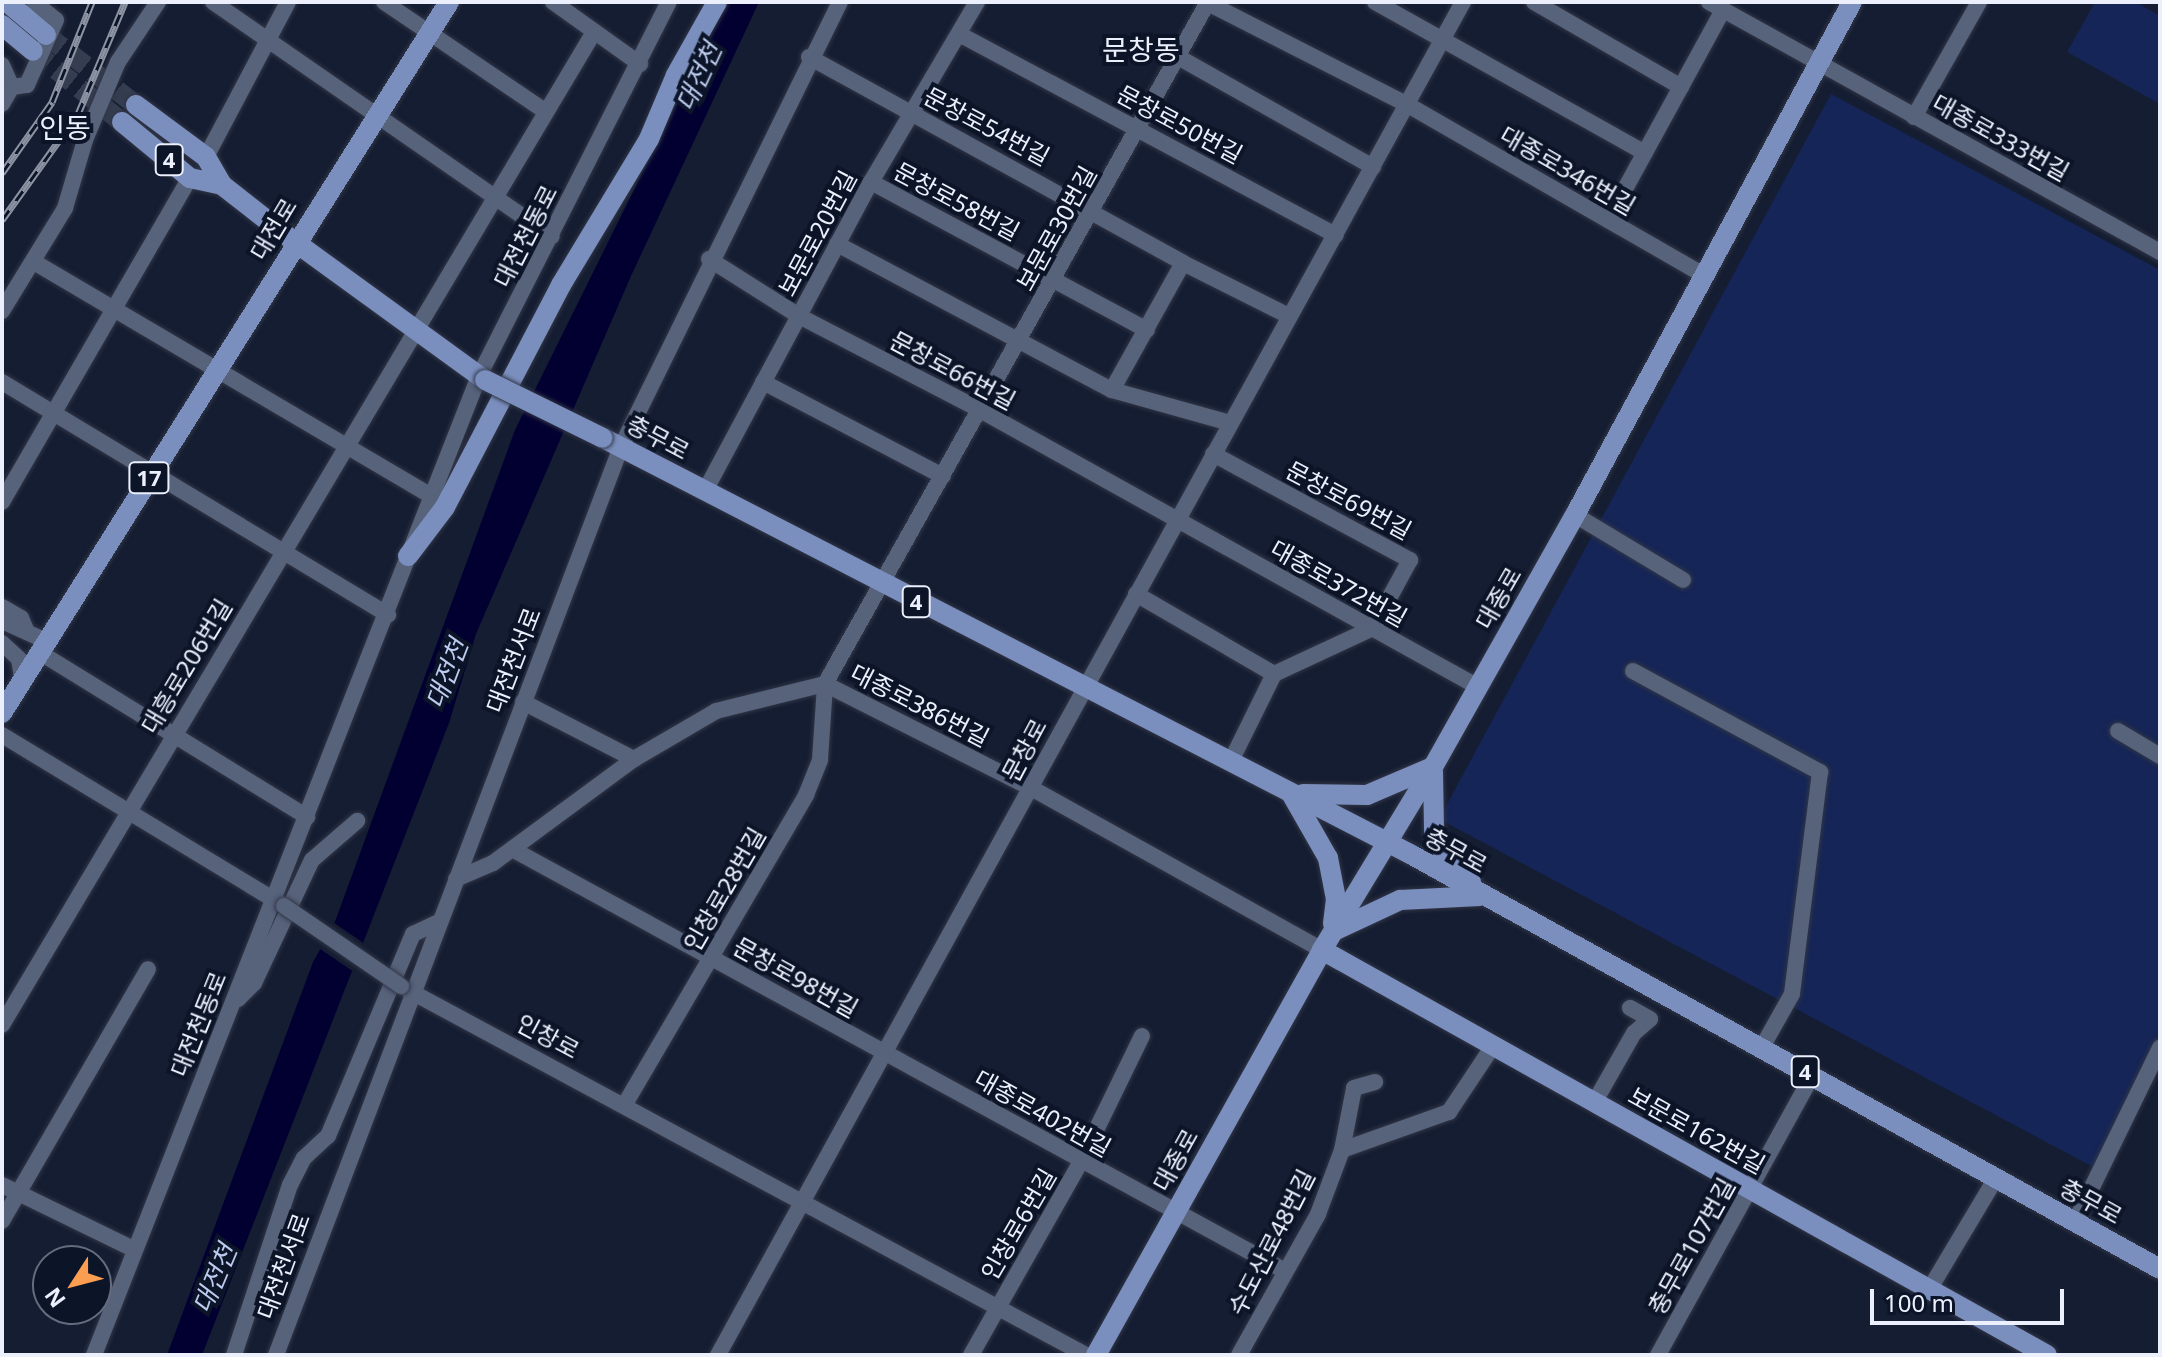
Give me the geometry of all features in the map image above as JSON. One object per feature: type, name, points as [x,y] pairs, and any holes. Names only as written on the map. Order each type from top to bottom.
[{"type":"main road","points":[[2,25],[40,43],[7,2]]},
{"type":"main road","name":"대전로","points":[[2,713],[218,372],[374,113],[449,2]]},
{"type":"main road","points":[[704,26],[711,2]]},
{"type":"main road","points":[[408,556],[445,507],[561,285],[643,150],[717,2]]},
{"type":"main road","name":"대종로","points":[[1096,1355],[1327,941],[1385,841],[1433,767],[1575,515],[1852,2]]},
{"type":"main road","name":"충무로","points":[[136,105],[206,157],[222,185],[412,331],[482,378],[1385,841],[2160,1269]]},
{"type":"main road","name":"충무로","points":[[122,122],[190,178],[222,185]]},
{"type":"main road","points":[[1290,792],[1367,795],[1433,767],[1434,832],[1443,852],[1485,896]]},
{"type":"main road","points":[[1290,792],[1332,871],[1327,941]]},
{"type":"main road","points":[[1327,941],[1400,900],[1485,896]]},
{"type":"main road","name":"보문로162번길","points":[[1327,941],[1493,1046],[2047,1355]]},
{"type":"street","points":[[2,104],[20,86],[56,20],[34,2]]},
{"type":"street","points":[[2,311],[65,208],[85,140],[118,62],[158,2]]},
{"type":"street","points":[[213,2],[552,237]]},
{"type":"street","points":[[206,157],[288,2]]},
{"type":"street","points":[[384,2],[545,111]]},
{"type":"street","points":[[553,2],[640,64]]},
{"type":"street","name":"대전천동로","points":[[94,1355],[133,1249],[233,1002],[279,903],[307,817],[388,615],[430,495],[482,378],[669,2]]},
{"type":"street","name":"대전천서로","points":[[276,1355],[408,990],[439,922],[523,702],[612,443],[840,2]]},
{"type":"street","name":"보문로20번길","points":[[705,491],[871,182],[977,2]]},
{"type":"street","name":"보문로30번길","points":[[882,585],[1094,211],[1207,2]]},
{"type":"street","name":"대종로346번길","points":[[1207,2],[1408,105],[1705,276]]},
{"type":"street","points":[[1375,2],[1645,153]]},
{"type":"street","name":"문창로","points":[[718,1355],[888,1055],[1084,687],[1463,2]]},
{"type":"street","points":[[1534,2],[1681,87]]},
{"type":"street","points":[[1914,117],[1979,2]]},
{"type":"street","points":[[1608,220],[1681,87],[1716,6]]},
{"type":"street","name":"대종로333번길","points":[[1716,6],[2160,252]]},
{"type":"street","points":[[412,331],[594,32]]},
{"type":"street","name":"문창로50번길","points":[[959,34],[1336,235]]},
{"type":"street","name":"문창로54번길","points":[[809,57],[1094,211],[1183,263],[1289,316]]},
{"type":"street","points":[[1178,57],[1373,167]]},
{"type":"street","points":[[2,65],[20,86]]},
{"type":"street","points":[[2,502],[190,178]]},
{"type":"street","name":"문창로58번길","points":[[871,182],[1147,330]]},
{"type":"street","points":[[837,244],[1112,390],[1230,423]]},
{"type":"street","name":"문창로66번길","points":[[709,259],[799,316],[980,410],[1176,521]]},
{"type":"street","points":[[34,262],[430,495]]},
{"type":"street","points":[[1112,390],[1183,263]]},
{"type":"street","name":"대흥로206번길","points":[[2,1025],[412,331]]},
{"type":"street","points":[[2,382],[150,475],[388,615]]},
{"type":"street","points":[[763,382],[943,476]]},
{"type":"street","name":"문창로69번길","points":[[1213,454],[1410,560],[1373,628]]},
{"type":"street","points":[[1575,515],[1683,580]]},
{"type":"street","name":"대종로372번길","points":[[1176,521],[1478,687]]},
{"type":"street","points":[[825,684],[882,585]]},
{"type":"street","points":[[1136,594],[1274,674]]},
{"type":"street","points":[[2,607],[21,618],[26,630],[42,647],[173,735],[307,817]]},
{"type":"street","points":[[2,621],[26,630]]},
{"type":"street","points":[[1231,761],[1274,674],[1373,628]]},
{"type":"street","points":[[2,643],[19,659],[22,679]]},
{"type":"street","points":[[1633,671],[1820,772],[1792,994],[1761,1049]]},
{"type":"street","name":"대종로386번길","points":[[456,879],[512,849],[634,759],[716,711],[825,684],[1327,941]]},
{"type":"street","name":"인창로28번길","points":[[625,1104],[806,795],[820,760],[825,684]]},
{"type":"street","points":[[523,702],[634,759]]},
{"type":"street","points":[[2118,731],[2160,756]]},
{"type":"street","name":"인창로","points":[[2,735],[279,903],[408,990],[625,1104],[1086,1355]]},
{"type":"street","points":[[233,1002],[254,983],[312,860],[357,821]]},
{"type":"street","name":"문창로98번길","points":[[512,849],[888,1055]]},
{"type":"street","points":[[234,1355],[290,1185],[304,1158],[328,1136],[413,934],[439,922]]},
{"type":"street","points":[[2,1221],[10,1189],[148,969]]},
{"type":"street","points":[[1594,1103],[1634,1033],[1650,1019],[1630,1008]]},
{"type":"street","name":"인창로6번길","points":[[971,1355],[1081,1161],[1142,1036]]},
{"type":"street","name":"수도산로48번길","points":[[1239,1355],[1318,1214],[1342,1150],[1449,1112],[1493,1046]]},
{"type":"street","points":[[2075,1222],[2160,1048]]},
{"type":"street","name":"대종로402번길","points":[[888,1055],[1175,1212]]},
{"type":"street","name":"충무로107번길","points":[[1658,1355],[1812,1076]]},
{"type":"street","points":[[1342,1150],[1354,1088],[1375,1082]]},
{"type":"street","points":[[1929,1290],[1996,1178]]},
{"type":"street","points":[[10,1189],[133,1249]]},
{"type":"street","name":"대종로","points":[[1175,1212],[1285,1271]]},
{"type":"shaded area","points":[[2095,2],[2136,2],[2160,16],[2160,104],[2067,52]]},
{"type":"shaded area","points":[[1831,94],[2160,270],[2160,1032],[2095,1168],[1439,819]]},
{"type":"water","name":"대전천","points":[[727,2],[759,2],[631,276],[476,634],[449,723],[202,1355],[167,1355],[313,962],[333,927],[515,430]]},
{"type":"pier","points":[[330,920],[365,944],[354,972],[317,947]]},
{"type":"tunnel","points":[[46,35],[136,105]]},
{"type":"tunnel","points":[[33,51],[122,122]]},
{"type":"railway","points":[[2,173],[52,102],[92,2]]},
{"type":"railway","points":[[2,220],[78,114],[125,2]]},
{"type":"district","name":"문창동","points":[[1141,49]]},
{"type":"district","name":"인동","points":[[65,127]]}]
